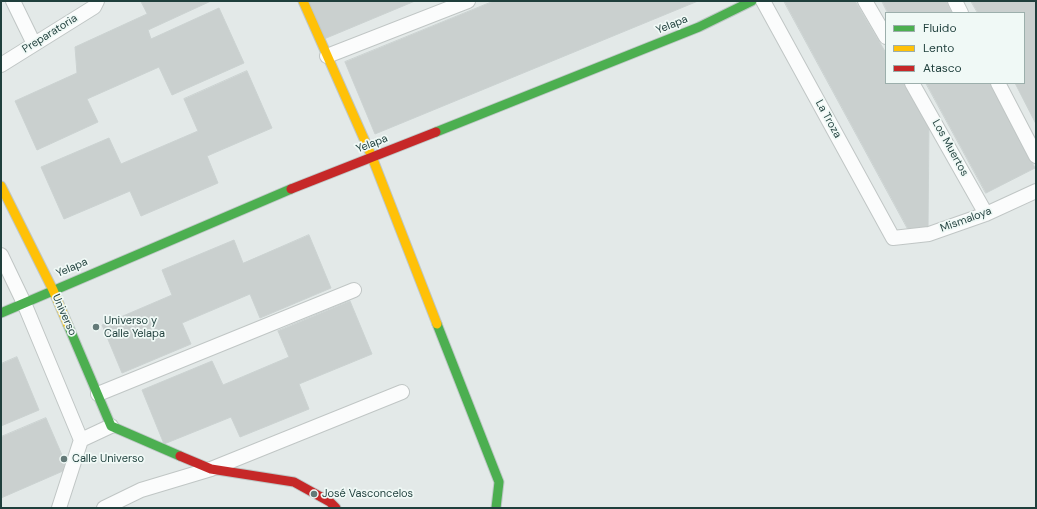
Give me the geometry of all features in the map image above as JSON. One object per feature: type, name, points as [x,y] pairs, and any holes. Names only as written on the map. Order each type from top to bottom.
[{"type":"street","points":[[13,1],[34,44]]},
{"type":"street","name":"Preparatoria","points":[[1,65],[94,7],[97,1]]},
{"type":"street","points":[[303,1],[372,157],[499,482],[496,508]]},
{"type":"street","points":[[328,56],[468,1]]},
{"type":"street","name":"Yelapa","points":[[1,313],[304,183],[699,27],[752,1]]},
{"type":"street","name":"La Troza","points":[[763,1],[893,238]]},
{"type":"street","points":[[865,1],[885,35]]},
{"type":"street","points":[[955,1],[960,12]]},
{"type":"street","name":"Los Muertos","points":[[913,84],[986,214]]},
{"type":"street","points":[[999,84],[1036,156]]},
{"type":"street","name":"Universo","points":[[1,186],[53,290],[111,426]]},
{"type":"street","name":"Mismaloya","points":[[893,238],[929,234],[986,214],[1036,191]]},
{"type":"street","points":[[1,255],[24,303],[81,440],[59,508]]},
{"type":"street","points":[[98,394],[354,290]]},
{"type":"street","points":[[104,508],[141,490],[211,468],[402,392]]},
{"type":"street","points":[[81,440],[111,426],[211,468],[294,482],[330,502],[336,508]]},
{"type":"building","points":[[141,1],[211,1],[148,30],[151,39],[219,8],[244,63],[172,95],[159,67],[87,99],[98,122],[37,150],[15,101],[77,73],[75,47],[147,14]]},
{"type":"building","points":[[308,1],[415,1],[324,39]]},
{"type":"building","points":[[494,1],[698,1],[375,134],[345,62]]},
{"type":"building","points":[[784,1],[855,1],[885,51],[885,84],[905,84],[929,125],[928,229],[908,229]]},
{"type":"building","points":[[882,1],[946,1],[952,12],[888,12]]},
{"type":"building","points":[[971,1],[1036,1],[1036,124],[1016,84],[1025,84],[1025,12],[977,12]]},
{"type":"building","points":[[247,71],[272,128],[207,156],[218,183],[141,216],[130,191],[64,219],[41,167],[109,138],[121,164],[198,131],[184,99]]},
{"type":"building","points":[[927,84],[991,84],[1035,168],[986,193]]},
{"type":"building","points":[[309,235],[331,288],[260,318],[250,294],[182,323],[191,344],[122,373],[102,325],[172,295],[162,270],[234,240],[243,263]]},
{"type":"building","points":[[350,301],[372,354],[299,384],[309,409],[240,437],[231,417],[164,444],[142,390],[212,361],[223,385],[289,357],[278,331]]},
{"type":"building","points":[[17,357],[39,410],[1,426],[1,364]]},
{"type":"building","points":[[46,418],[65,462],[63,471],[1,498],[1,437]]},
{"type":"traffic: fast","points":[[436,132],[699,27],[752,1]]},
{"type":"traffic: fast","points":[[1,313],[291,189]]},
{"type":"traffic: fast","points":[[437,324],[499,482],[496,508]]},
{"type":"traffic: fast","points":[[68,325],[111,426],[180,456]]},
{"type":"traffic: slow","points":[[303,1],[372,157],[437,324]]},
{"type":"traffic: slow","points":[[1,186],[53,290],[68,325]]},
{"type":"traffic: jam","points":[[291,189],[436,132]]},
{"type":"traffic: jam","points":[[180,456],[211,469],[294,482],[330,502],[336,508]]},
{"type":"place","name":"Universo y Calle Yelapa","points":[[96,327]]},
{"type":"place","name":"Calle Universo","points":[[64,459]]},
{"type":"place","name":"José Vasconcelos","points":[[314,494]]}]
